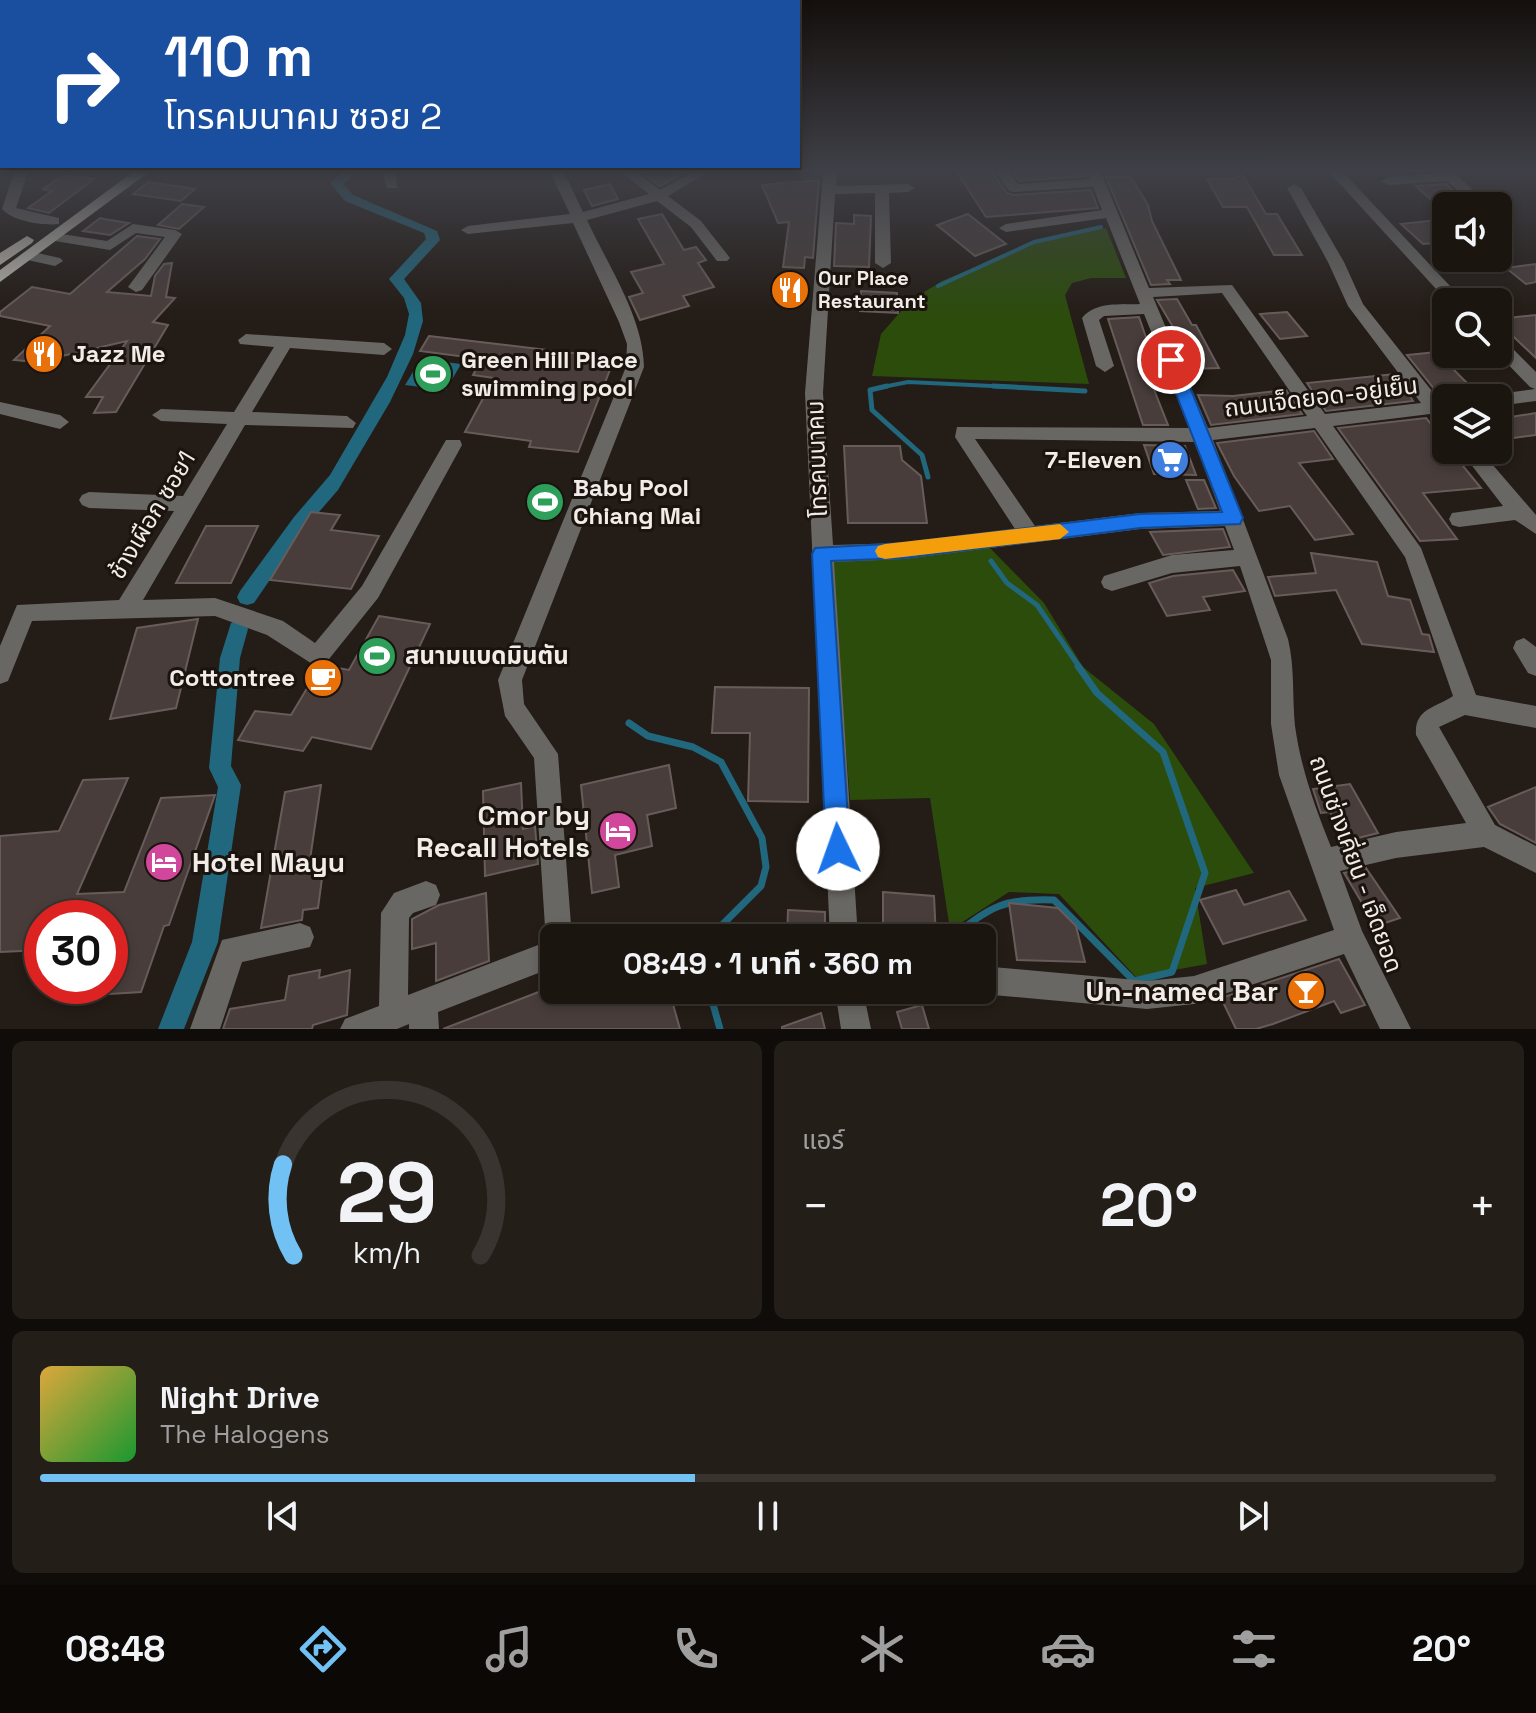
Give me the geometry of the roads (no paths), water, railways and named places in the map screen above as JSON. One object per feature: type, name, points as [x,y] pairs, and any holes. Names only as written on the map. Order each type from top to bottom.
[{"type":"main road","points":[[0,277],[28,256],[65,220]]},
{"type":"main road","points":[[0,260],[54,229],[76,220]]},
{"type":"street","points":[[31,220],[110,246],[133,228],[175,234],[136,287]]},
{"type":"street","points":[[468,230],[559,220]]},
{"type":"street","points":[[557,924],[540,744],[513,708],[510,680],[635,367],[635,344],[627,322],[578,220]]},
{"type":"street","points":[[691,220],[722,258]]},
{"type":"street","name":"โทรคมนาคม","points":[[826,220],[814,393],[843,924]]},
{"type":"street","points":[[882,220],[883,263]]},
{"type":"street","points":[[1006,228],[1062,220]]},
{"type":"street","name":"ถนนช่างเคี่ยน - เจ็ดยอด","points":[[1114,220],[1202,435],[1277,639],[1282,660],[1283,724],[1291,775],[1351,938],[1396,1029]]},
{"type":"street","points":[[1312,220],[1356,306],[1432,400]]},
{"type":"street","points":[[1381,220],[1444,288]]},
{"type":"street","points":[[28,256],[55,261]]},
{"type":"street","points":[[1105,366],[1090,318],[1100,311],[1226,288],[1414,554],[1465,696],[1464,704]]},
{"type":"street","points":[[246,340],[384,349]]},
{"type":"street","name":"ช้างเผือก ซอย1","points":[[0,674],[25,612],[125,610],[284,344]]},
{"type":"street","points":[[1512,358],[1536,383]]},
{"type":"street","points":[[1512,398],[1536,395]]},
{"type":"street","points":[[0,408],[60,422]]},
{"type":"street","name":"ถนนเจ็ดยอด-อยู่เย็น","points":[[1030,535],[964,437],[964,432],[1202,435],[1321,421],[1432,413]]},
{"type":"street","points":[[161,415],[347,423]]},
{"type":"street","points":[[125,610],[215,607],[275,628],[317,657],[370,592],[453,445]]},
{"type":"street","points":[[1480,464],[1519,512],[1536,526]]},
{"type":"street","points":[[89,500],[188,504]]},
{"type":"street","points":[[1459,519],[1519,512]]},
{"type":"street","points":[[821,554],[904,551],[1140,521],[1234,518]]},
{"type":"street","points":[[1112,582],[1172,564],[1247,557]]},
{"type":"street","points":[[1536,717],[1464,704],[1433,717],[1427,724],[1428,735],[1486,834],[1536,860]]},
{"type":"street","points":[[1322,862],[1396,845],[1486,834]]},
{"type":"street","points":[[393,1016],[395,913],[404,903],[426,895]]},
{"type":"street","points":[[205,1029],[232,950],[300,937]]},
{"type":"street","points":[[996,981],[1163,994],[1194,990],[1351,938]]},
{"type":"street","points":[[355,1029],[393,1016],[423,1018],[494,974],[540,958]]},
{"type":"street","points":[[852,1004],[856,1029]]},
{"type":"water","name":"Green Hill Place swimming pool","points":[[421,359],[461,364],[446,390],[405,385]]},
{"type":"waterway","points":[[247,597],[293,531],[345,467],[405,354],[416,314],[414,303],[396,279],[433,240],[430,231],[403,220]]},
{"type":"waterway","points":[[938,286],[1034,242],[1101,227]]},
{"type":"waterway","points":[[881,387],[908,382],[1012,387]]},
{"type":"waterway","points":[[881,387],[887,386]]},
{"type":"waterway","points":[[993,386],[1012,387]]},
{"type":"waterway","points":[[881,387],[870,390],[872,410],[922,455],[928,477]]},
{"type":"waterway","points":[[1012,387],[1032,388]]},
{"type":"waterway","points":[[1012,387],[1085,391]]},
{"type":"waterway","points":[[991,561],[1007,583],[1037,605],[1080,668]]},
{"type":"waterway","points":[[171,1029],[205,942],[221,852],[230,785],[220,768],[224,709],[230,658],[238,629]]},
{"type":"waterway","points":[[970,924],[987,912],[1009,903],[1054,900],[1134,981],[1172,972],[1205,873],[1163,752],[1097,693],[1078,666]]},
{"type":"waterway","points":[[629,723],[648,736],[693,747],[721,762],[762,838],[766,867],[761,886],[723,924]]},
{"type":"waterway","points":[[713,1004],[720,1029]]},
{"type":"place","name":"Our Place Restaurant","points":[[790,290]]},
{"type":"place","name":"Jazz Me","points":[[44,354]]},
{"type":"place","name":"Green Hill Place swimming pool","points":[[433,374]]},
{"type":"place","name":"7-Eleven","points":[[1170,460]]},
{"type":"place","name":"Baby Pool Chiang Mai","points":[[545,502]]},
{"type":"place","name":"สนามแบดมินตัน","points":[[377,656]]},
{"type":"place","name":"Cottontree","points":[[323,678]]},
{"type":"place","name":"Cmor by Recall Hotels","points":[[618,831]]},
{"type":"place","name":"Hotel Mayu","points":[[164,862]]},
{"type":"place","name":"Un-named Bar","points":[[1306,991]]}]
